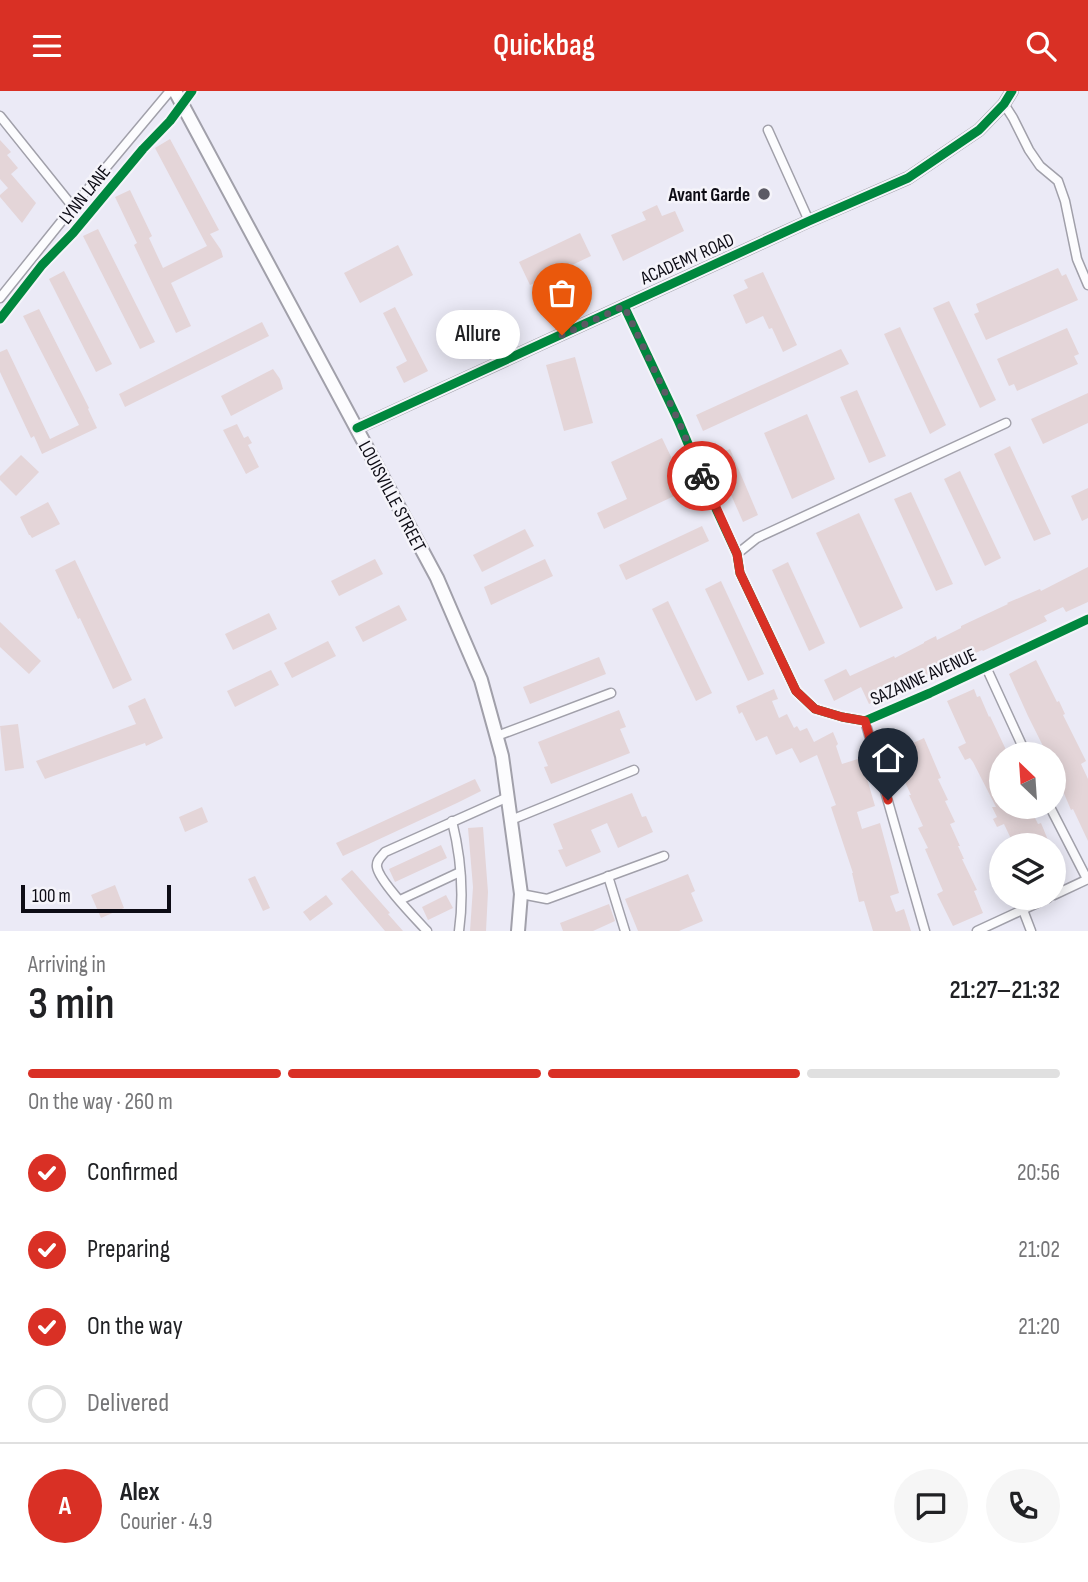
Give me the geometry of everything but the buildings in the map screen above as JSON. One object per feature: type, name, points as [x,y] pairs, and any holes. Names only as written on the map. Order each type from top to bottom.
[{"type":"main road","name":"LOUISVILLE STREET","points":[[173,91],[437,578],[481,680],[502,756],[521,894],[518,931]]},
{"type":"street","name":"LYNN LANE","points":[[0,298],[73,207],[173,91]]},
{"type":"street","name":"ACADEMY ROAD","points":[[357,428],[908,178],[979,130],[1004,104],[1012,91]]},
{"type":"street","points":[[1004,104],[1028,149],[1040,166],[1058,181],[1065,201],[1077,260],[1088,285]]},
{"type":"street","points":[[0,116],[73,207]]},
{"type":"street","points":[[768,130],[809,221]]},
{"type":"street","name":"SAZANNE AVENUE","points":[[624,306],[737,554],[740,573],[796,691],[815,709],[865,721],[1088,619]]},
{"type":"street","points":[[737,554],[757,538],[1006,423]]},
{"type":"street","points":[[986,667],[1020,742]]},
{"type":"street","points":[[496,736],[611,693]]},
{"type":"street","points":[[865,721],[925,931]]},
{"type":"street","points":[[511,820],[634,770]]},
{"type":"street","points":[[427,931],[385,883],[376,867],[378,860],[385,852],[508,797]]},
{"type":"street","points":[[1056,819],[1088,879],[1066,889]]},
{"type":"street","points":[[452,821],[458,846],[461,885],[459,931]]},
{"type":"street","points":[[521,894],[547,899],[664,856]]},
{"type":"street","points":[[400,900],[460,872]]},
{"type":"street","points":[[608,876],[625,931]]},
{"type":"street","points":[[977,931],[1021,910]]},
{"type":"street","points":[[1023,910],[1031,931]]},
{"type":"cycle path","points":[[0,319],[42,265],[170,121],[192,91]]},
{"type":"cycle path","points":[[357,428],[908,178],[979,130],[1004,104],[1012,91]]},
{"type":"cycle path","points":[[624,306],[737,554],[740,573],[796,691],[815,709],[865,721],[1088,619]]},
{"type":"way so far","points":[[562,335],[624,306],[702,476]]},
{"type":"place","name":"Avant Garde","points":[[764,194]]},
{"type":"place","name":"Allure","points":[[562,335]]},
{"type":"route","points":[[702,476],[737,554],[740,573],[796,691],[815,709],[865,721],[888,800]]}]
